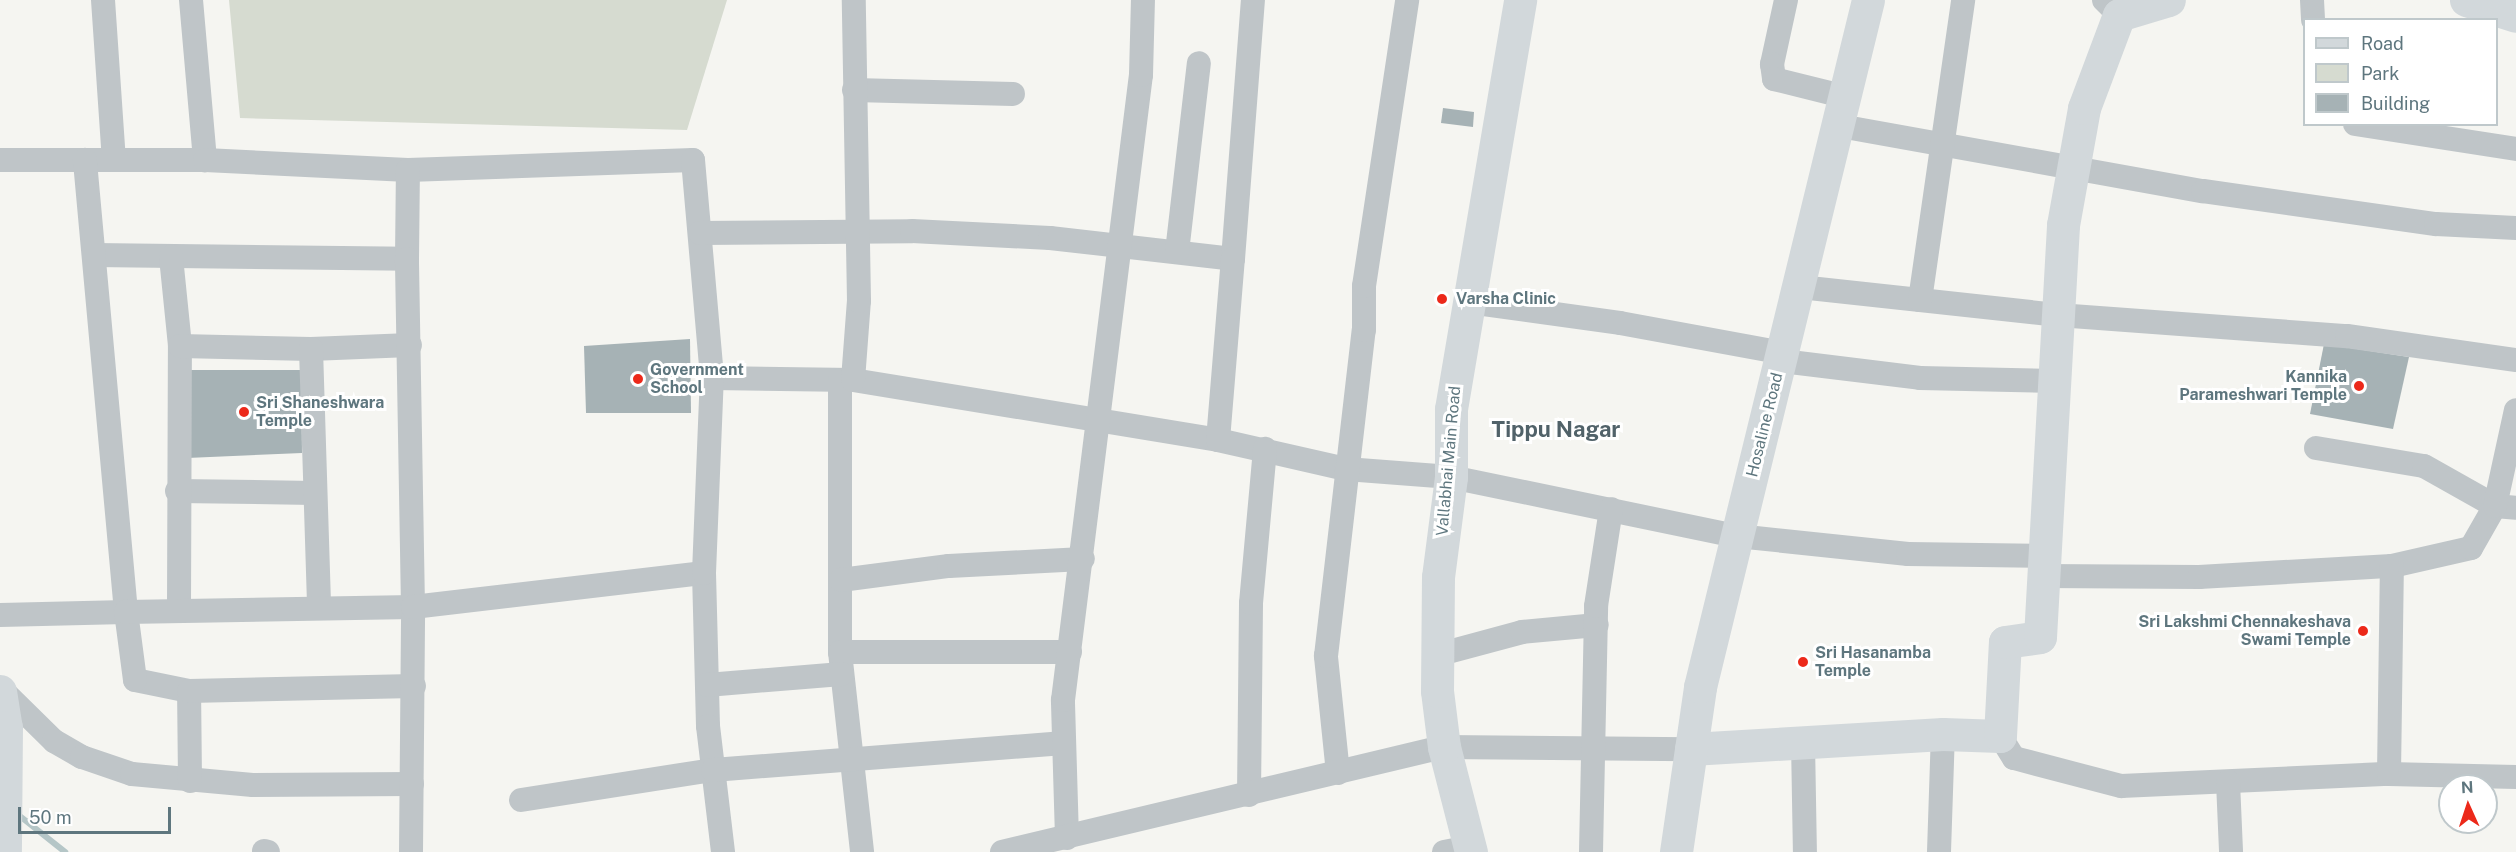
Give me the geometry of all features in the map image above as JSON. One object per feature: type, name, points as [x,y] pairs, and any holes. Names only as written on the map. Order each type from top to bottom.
[{"type":"street","points":[[103,0],[114,160]]},
{"type":"street","points":[[191,0],[205,160]]},
{"type":"street","points":[[854,0],[857,232],[847,380],[841,663],[862,852]]},
{"type":"street","points":[[1067,838],[1063,700],[1101,424],[1142,75],[1143,0]]},
{"type":"street","points":[[1218,440],[1253,0]]},
{"type":"street","points":[[1338,773],[1326,656],[1364,330],[1364,286],[1407,0]]},
{"type":"street","name":"Vallabhai Main Road","points":[[1462,850],[1444,747],[1437,655],[1438,577],[1450,477],[1451,409],[1520,0]]},
{"type":"street","points":[[1786,0],[1772,64],[1774,80],[1843,112],[1940,146],[2074,165],[2133,180],[2339,211],[2436,224],[2516,228]]},
{"type":"street","name":"Hosaline Road","points":[[1676,852],[1701,687],[1843,112],[1868,0]]},
{"type":"street","points":[[1920,300],[1940,146],[1963,0]]},
{"type":"street","points":[[2169,0],[2104,4],[2063,225],[2040,637],[2006,642],[2000,736],[2014,758],[2121,786],[2390,774],[2516,777]]},
{"type":"street","points":[[2312,0],[2313,18]]},
{"type":"street","points":[[2466,0],[2516,16]]},
{"type":"street","points":[[1177,252],[1198,63]]},
{"type":"street","points":[[854,90],[1013,94]]},
{"type":"street","points":[[2368,126],[2516,149]]},
{"type":"street","points":[[0,160],[205,160],[408,170],[693,160],[712,378],[704,573],[707,685],[713,770],[723,852]]},
{"type":"street","points":[[85,160],[126,612],[135,680],[189,691],[414,686]]},
{"type":"street","points":[[408,170],[407,259],[414,686],[411,852]]},
{"type":"street","points":[[700,233],[857,232],[1038,237],[1233,259]]},
{"type":"street","points":[[94,255],[407,259]]},
{"type":"street","points":[[171,257],[180,346],[177,490],[179,608]]},
{"type":"street","points":[[1800,287],[2058,315],[2347,336],[2516,360]]},
{"type":"street","points":[[1469,302],[1620,323],[1783,357],[1920,378],[2055,381]]},
{"type":"street","points":[[180,346],[311,349],[410,345]]},
{"type":"street","points":[[311,349],[319,607]]},
{"type":"street","points":[[712,378],[847,380],[1101,424],[1218,440],[1346,469],[1450,477],[1737,536],[2043,566],[2199,577],[2392,566],[2471,548],[2506,507],[2516,410]]},
{"type":"street","points":[[2316,448],[2424,466],[2506,507]]},
{"type":"street","points":[[1249,795],[1251,603],[1265,449]]},
{"type":"street","points":[[177,490],[314,493]]},
{"type":"street","points":[[1591,852],[1597,625],[1611,509]]},
{"type":"street","points":[[841,580],[949,566],[1083,559]]},
{"type":"street","points":[[2390,774],[2392,566]]},
{"type":"street","points":[[0,615],[126,612],[179,608],[413,608],[704,573]]},
{"type":"street","points":[[1437,655],[1522,632],[1597,625]]},
{"type":"street","points":[[707,685],[841,663],[1070,652]]},
{"type":"street","points":[[0,690],[54,741],[82,757],[132,774],[190,781],[412,784]]},
{"type":"street","points":[[0,690],[6,727],[6,845]]},
{"type":"street","points":[[189,691],[190,781]]},
{"type":"street","points":[[1002,852],[1444,747],[1691,749],[1942,734],[2000,736]]},
{"type":"street","points":[[1939,852],[1942,734]]},
{"type":"street","points":[[1803,742],[1804,852]]},
{"type":"street","points":[[521,800],[713,770],[852,757],[1064,743]]},
{"type":"street","points":[[2228,782],[2231,852]]},
{"type":"green space","points":[[229,0],[727,0],[687,130],[240,118]]},
{"type":"building","points":[[1443,108],[1474,112],[1473,127],[1441,123]]},
{"type":"building","name":"Government School","points":[[690,339],[691,413],[586,413],[584,346]]},
{"type":"building","name":"Kannika Parameshwari Temple","points":[[2324,344],[2409,357],[2393,429],[2310,414]]},
{"type":"building","name":"Sri Shaneshwara Temple","points":[[186,370],[301,370],[302,453],[187,458]]},
{"type":"waterway","points":[[16,813],[65,852]]},
{"type":"place","name":"Varsha Clinic","points":[[1442,299]]},
{"type":"place","name":"Government School","points":[[638,379]]},
{"type":"place","name":"Kannika Parameshwari Temple","points":[[2359,386]]},
{"type":"place","name":"Sri Shaneshwara Temple","points":[[244,412]]},
{"type":"place","name":"Sri Lakshmi Chennakeshava Swami Temple","points":[[2363,631]]},
{"type":"place","name":"Sri Hasanamba Temple","points":[[1803,662]]},
{"type":"district","name":"Tippu Nagar","points":[[1556,430]]}]
